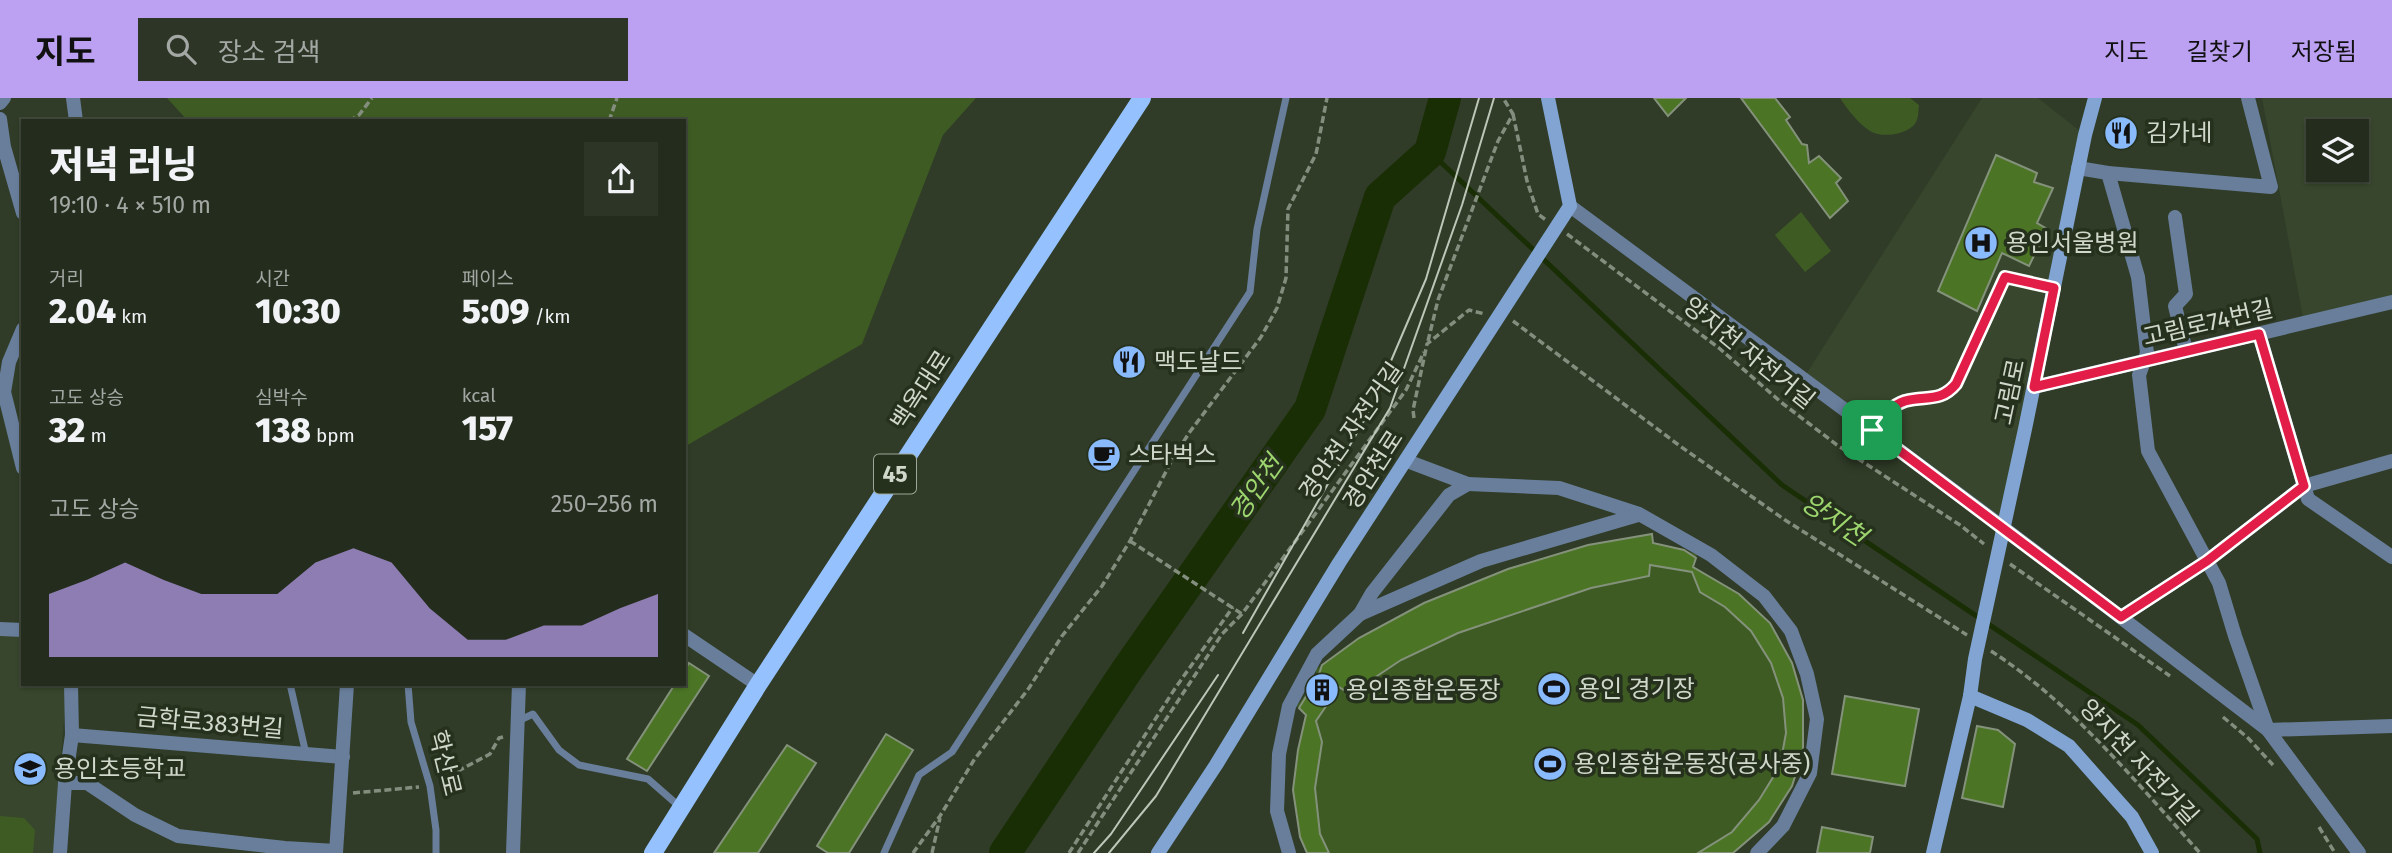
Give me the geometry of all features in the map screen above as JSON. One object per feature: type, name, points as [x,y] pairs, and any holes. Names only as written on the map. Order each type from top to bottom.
[{"type":"main road","name":"백옥대로","points":[[653,853],[758,684],[1142,98]]},
{"type":"street","points":[[0,103],[4,98]]},
{"type":"street","points":[[73,98],[76,119]]},
{"type":"street","points":[[1548,98],[1570,206],[1872,430],[2003,532],[2121,617],[2268,730],[2359,853]]},
{"type":"street","name":"고림로","points":[[1933,853],[1970,696],[1975,659],[2095,98]]},
{"type":"street","points":[[2078,168],[2271,187],[2248,98]]},
{"type":"street","points":[[0,119],[4,147],[21,206]]},
{"type":"street","points":[[2108,173],[2138,277],[2147,353],[2139,375],[2148,451],[2219,583],[2268,730]]},
{"type":"street","name":"경안천로","points":[[1158,853],[1216,765],[1339,564],[1485,340],[1556,223],[1570,206]]},
{"type":"street","points":[[2175,217],[2186,294],[2175,306],[2186,351]]},
{"type":"street","name":"고림로74번길","points":[[2034,387],[2392,302]]},
{"type":"street","points":[[2259,334],[2308,499],[2392,557]]},
{"type":"street","points":[[21,335],[9,362],[4,392],[21,460]]},
{"type":"street","points":[[1407,461],[1468,484],[1559,488],[1639,514],[1711,555],[1764,596],[1791,631],[1807,674],[1817,719],[1810,773],[1783,826],[1757,853]]},
{"type":"street","points":[[2121,617],[2207,561],[2304,486],[2392,461]]},
{"type":"street","points":[[1360,614],[1371,593],[1449,495],[1468,484]]},
{"type":"street","points":[[1289,853],[1277,811],[1279,754],[1289,706],[1317,654],[1360,614],[1481,561],[1639,514]]},
{"type":"street","points":[[0,629],[21,631]]},
{"type":"street","points":[[686,636],[758,684]]},
{"type":"street","points":[[60,853],[65,782],[72,735],[71,686]]},
{"type":"street","points":[[65,782],[87,783],[135,815],[178,836],[339,852],[347,686]]},
{"type":"street","points":[[513,853],[519,686]]},
{"type":"street","points":[[1970,696],[2026,720],[2069,746],[2132,817],[2152,853]]},
{"type":"street","points":[[2268,730],[2392,726]]},
{"type":"street","name":"금학로383번길","points":[[72,735],[343,757]]},
{"type":"lane","points":[[884,853],[919,775],[952,752],[1251,292],[1257,229],[1286,98]]},
{"type":"lane","points":[[1872,430],[1889,410],[1903,402],[1949,393],[1956,384],[2005,277],[2054,288]]},
{"type":"lane","points":[[290,686],[306,754]]},
{"type":"lane","name":"학산로","points":[[408,686],[411,722],[430,786],[436,853]]},
{"type":"lane","points":[[518,722],[533,714],[559,750],[579,765],[648,779],[680,807]]},
{"type":"path","points":[[352,119],[359,115],[372,98]]},
{"type":"path","points":[[610,119],[617,98]]},
{"type":"path","points":[[913,853],[940,816],[974,760],[1029,688],[1062,636],[1102,586],[1189,433],[1261,337],[1277,307],[1286,278],[1287,209],[1316,154],[1326,98]]},
{"type":"path","points":[[1503,98],[1513,114]]},
{"type":"path","name":"경안천 자전거길","points":[[1078,853],[1222,634],[1242,614],[1406,390],[1427,344],[1438,300],[1498,141],[1513,114]]},
{"type":"path","name":"양지천 자전거길","points":[[1513,114],[1527,181],[1538,214],[1556,223],[1719,348],[1782,403],[1837,445],[1960,525],[1992,550]]},
{"type":"path","points":[[1415,448],[1413,410],[1427,344],[1469,310],[1490,315]]},
{"type":"path","points":[[1511,320],[1679,446],[1785,520],[1974,640]]},
{"type":"path","points":[[1130,541],[1242,614]]},
{"type":"path","points":[[2003,559],[2178,682]]},
{"type":"path","points":[[1069,853],[1176,687],[1233,607]]},
{"type":"path","name":"양지천 자전거길","points":[[1986,648],[2020,669],[2071,713],[2200,853]]},
{"type":"path","points":[[2219,714],[2248,738],[2280,773]]},
{"type":"path","points":[[932,853],[940,816]]},
{"type":"path","points":[[2315,821],[2334,853]]},
{"type":"shaded area","points":[[1982,98],[2038,98],[2085,135],[2004,528],[1803,379]]},
{"type":"shaded area","points":[[2262,98],[2392,98],[2392,300],[2304,323]]},
{"type":"shaded area","name":"용인초등학교","points":[[0,629],[21,630],[21,686],[67,686],[53,853],[0,853]]},
{"type":"green space","points":[[167,98],[976,98],[943,135],[862,344],[686,446],[686,119],[186,119]]},
{"type":"green space","points":[[1840,98],[1910,98],[1919,105],[1917,119],[1913,126],[1904,132],[1886,135],[1875,133],[1858,120]]},
{"type":"green space","points":[[1801,212],[1831,251],[1805,272],[1775,235]]},
{"type":"green space","name":"용인 경기장","points":[[1652,534],[1654,543],[1697,554],[1693,567],[1770,623],[1792,663],[1803,700],[1804,747],[1792,786],[1769,822],[1733,853],[1307,853],[1295,802],[1296,767],[1306,715],[1297,706],[1318,677],[1315,670],[1359,638],[1424,603],[1508,569],[1588,545]]},
{"type":"green space","points":[[0,816],[24,818],[35,830],[33,853],[0,853]]},
{"type":"building","points":[[1654,98],[1686,98],[1668,116]]},
{"type":"building","points":[[1741,98],[1775,98],[1790,117],[1786,120],[1802,144],[1807,145],[1809,163],[1819,156],[1841,178],[1836,183],[1848,201],[1830,218]]},
{"type":"building","points":[[1996,155],[2037,173],[2034,182],[2053,188],[2037,223],[2047,229],[2029,266],[2002,253],[1977,311],[1938,291]]},
{"type":"building","name":"용인종합운동장","points":[[1652,534],[1653,543],[1684,550],[1696,558],[1693,567],[1739,594],[1770,623],[1792,663],[1803,700],[1803,751],[1792,786],[1769,822],[1733,853],[1698,853],[1732,832],[1759,800],[1780,766],[1786,733],[1783,698],[1771,663],[1751,631],[1725,607],[1700,592],[1692,572],[1650,565],[1649,576],[1591,588],[1458,633],[1401,660],[1350,694],[1339,687],[1316,721],[1322,742],[1315,788],[1320,834],[1329,853],[1307,853],[1300,837],[1293,790],[1306,715],[1299,708],[1318,677],[1322,665],[1359,638],[1424,603],[1508,569],[1588,545]]},
{"type":"building","points":[[689,663],[709,676],[647,771],[627,759],[674,686],[686,686],[686,668]]},
{"type":"building","points":[[1845,696],[1919,709],[1905,786],[1832,774]]},
{"type":"building","points":[[1977,726],[1998,730],[2015,744],[2003,807],[1962,798]]},
{"type":"building","points":[[886,734],[913,750],[849,853],[828,853],[817,846]]},
{"type":"building","points":[[787,745],[816,763],[758,853],[714,853]]},
{"type":"building","points":[[1822,827],[1873,837],[1870,853],[1817,853]]},
{"type":"waterway","name":"경안천","points":[[1005,853],[1127,670],[1310,409],[1380,197],[1430,152],[1445,98]]},
{"type":"waterway","name":"양지천","points":[[1430,152],[1782,485],[2138,725],[2257,839],[2260,853]]},
{"type":"tram line","points":[[1243,633],[1370,410],[1426,279],[1479,98]]},
{"type":"tram line","points":[[1109,853],[1156,796],[1390,408],[1462,205],[1494,98]]},
{"type":"tram line","points":[[1094,853],[1111,834],[1218,675]]},
{"type":"place","name":"김가네","points":[[2121,133]]},
{"type":"place","name":"용인서울병원","points":[[1981,243]]},
{"type":"place","name":"맥도날드","points":[[1129,362]]},
{"type":"place","name":"스타벅스","points":[[1104,455]]},
{"type":"place","name":"용인 경기장","points":[[1554,689]]},
{"type":"place","name":"용인종합운동장","points":[[1322,690]]},
{"type":"place","name":"용인종합운동장(공사중)","points":[[1550,764]]},
{"type":"place","name":"용인초등학교","points":[[30,769]]},
{"type":"route","points":[[2005,277],[2054,288],[2034,387],[2259,334],[2304,486],[2207,561],[2121,617],[1872,430],[1889,410],[1903,402],[1949,393],[1956,384],[2005,277]]}]
